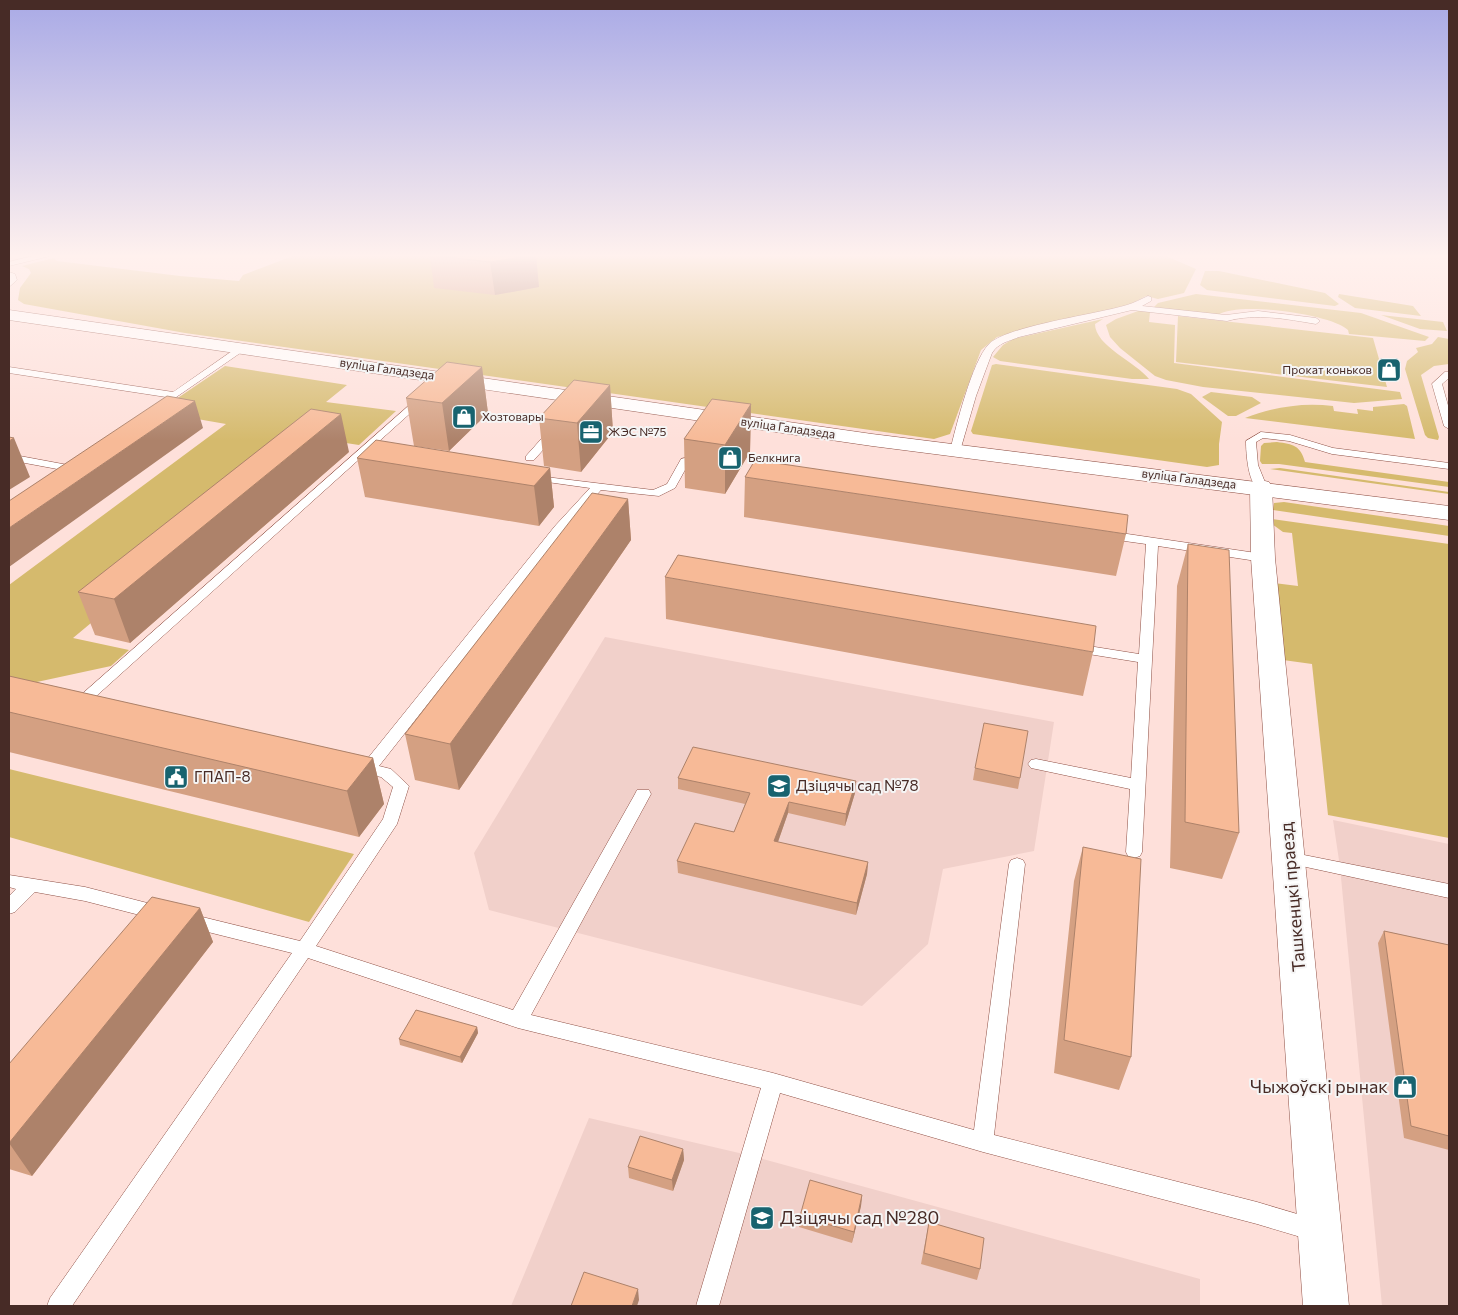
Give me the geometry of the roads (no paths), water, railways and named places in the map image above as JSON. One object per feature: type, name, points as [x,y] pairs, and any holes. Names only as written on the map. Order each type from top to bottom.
[{"type":"street","name":"вуліца Галадзеда","points":[[25,317],[445,378],[579,403],[1449,513]]},
{"type":"street","name":"Ташкенцкі праезд","points":[[1261,488],[1263,558],[1290,858],[1326,1306]]},
{"type":"lane","points":[[955,451],[984,361],[993,345],[1012,335],[1088,317]]},
{"type":"lane","points":[[1284,317],[1316,321]]},
{"type":"lane","points":[[149,412],[241,349]]},
{"type":"lane","points":[[9,370],[174,395]]},
{"type":"lane","points":[[1449,375],[1445,376],[1437,384],[1449,426]]},
{"type":"lane","points":[[78,705],[445,378]]},
{"type":"lane","points":[[530,458],[563,421]]},
{"type":"lane","points":[[1261,488],[1252,467],[1251,451],[1251,441],[1261,435],[1290,438],[1332,451],[1449,466]]},
{"type":"lane","points":[[363,450],[382,454]]},
{"type":"lane","points":[[9,457],[72,465],[54,478]]},
{"type":"lane","points":[[520,474],[655,494],[671,486],[685,461]]},
{"type":"lane","points":[[368,769],[559,529],[598,487]]},
{"type":"lane","points":[[1094,533],[1263,558]]},
{"type":"lane","points":[[1134,852],[1152,542]]},
{"type":"lane","points":[[1067,646],[1145,660]]},
{"type":"lane","points":[[60,701],[97,710]]},
{"type":"lane","points":[[58,1306],[144,1186],[391,820],[401,786],[386,773],[339,763]]},
{"type":"lane","points":[[1036,764],[1138,785]]},
{"type":"lane","points":[[518,1020],[643,794]]},
{"type":"lane","points":[[1290,858],[1449,891]]},
{"type":"lane","points":[[983,1142],[1017,864]]},
{"type":"lane","points":[[9,881],[85,894],[303,949],[518,1020],[774,1082],[983,1142],[1257,1213],[1321,1233]]},
{"type":"lane","points":[[9,907],[30,886]]},
{"type":"lane","points":[[707,1306],[774,1082]]},
{"type":"place","name":"Прокат коньков","points":[[1389,370]]},
{"type":"place","name":"Хозтовары","points":[[464,417]]},
{"type":"place","name":"ЖЭС №75","points":[[591,432]]},
{"type":"place","name":"Белкнига","points":[[730,458]]},
{"type":"place","name":"ГПАП-8","points":[[176,777]]},
{"type":"place","name":"Дзіцячы сад №78","points":[[779,786]]},
{"type":"place","name":"Чыжоўскі рынак","points":[[1405,1087]]},
{"type":"place","name":"Дзіцячы сад №280","points":[[762,1218]]}]
